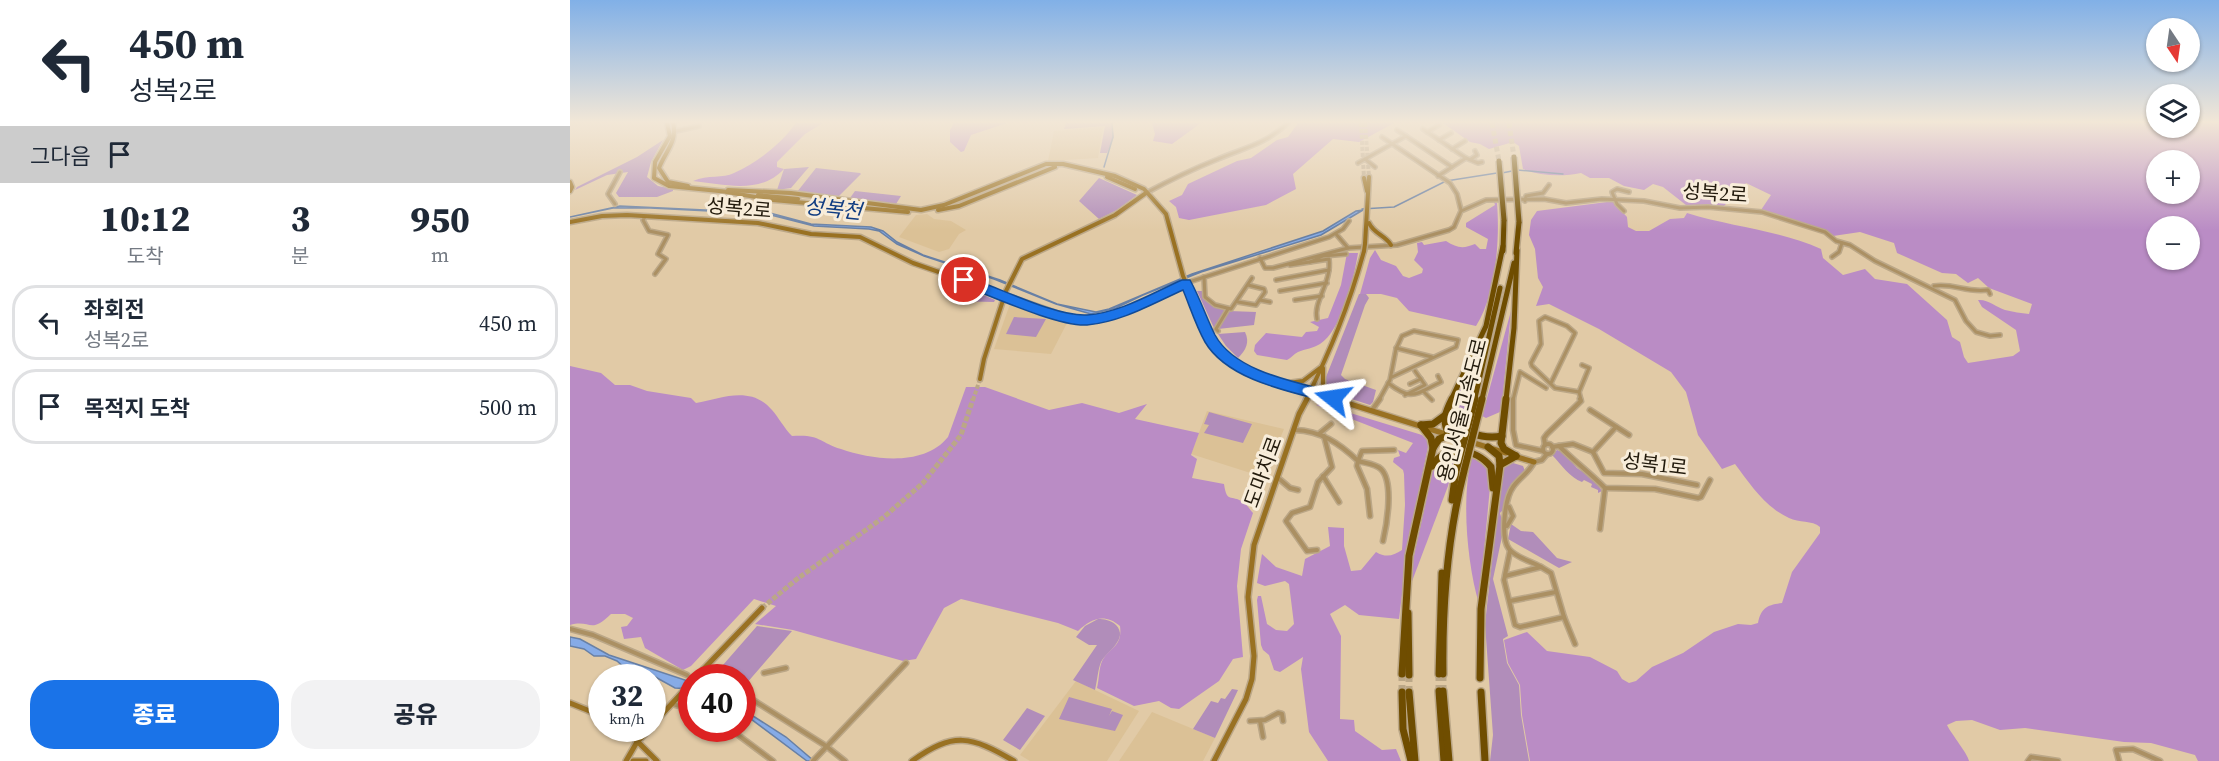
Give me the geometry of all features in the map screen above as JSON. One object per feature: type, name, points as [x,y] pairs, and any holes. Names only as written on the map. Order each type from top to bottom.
[{"type":"highway","name":"용인서울고속도로","points":[[1441,674],[1446,572],[1460,471],[1517,250],[1519,222],[1514,159]]},
{"type":"highway","name":"용인서울고속도로","points":[[1478,399],[1496,311],[1503,246],[1504,220],[1498,161]]},
{"type":"highway","points":[[1405,674],[1409,556],[1433,448],[1438,439],[1449,435],[1443,425],[1444,415],[1486,326],[1503,246]]},
{"type":"highway","points":[[1516,456],[1504,449],[1501,439],[1514,328],[1517,250]]},
{"type":"highway","points":[[1433,448],[1431,438],[1421,425],[1437,422],[1444,415]]},
{"type":"highway","points":[[1444,415],[1448,422],[1458,428],[1501,439]]},
{"type":"highway","points":[[1480,678],[1481,609],[1500,465],[1498,454],[1488,447],[1501,439]]},
{"type":"highway","points":[[1425,484],[1434,460],[1444,452],[1468,453],[1485,460],[1492,470],[1493,478],[1491,527]]},
{"type":"highway","points":[[1500,465],[1516,456]]},
{"type":"highway","points":[[1444,761],[1441,691],[1449,761]]},
{"type":"highway","points":[[1411,761],[1403,729],[1406,692],[1415,761]]},
{"type":"highway","points":[[1481,692],[1485,761]]},
{"type":"street","points":[[657,159],[652,171],[654,178],[669,186],[824,201]]},
{"type":"street","points":[[663,159],[659,166],[664,179],[671,183],[773,200],[863,202],[918,210],[939,207],[1038,166],[1066,165],[1114,176],[1158,202],[1166,214],[1185,280],[1216,348],[1250,373],[1534,462],[1542,460],[1545,452],[1544,438],[1581,401],[1579,392],[1588,368],[1582,366]]},
{"type":"street","points":[[980,380],[984,359],[1005,293],[1019,262],[1027,254],[1114,215],[1146,193],[1180,174],[1218,159]]},
{"type":"street","points":[[1358,163],[1365,159],[1375,167]]},
{"type":"street","points":[[1412,159],[1450,183],[1458,194],[1461,211]]},
{"type":"street","points":[[1439,159],[1452,167]]},
{"type":"street","points":[[1438,176],[1468,159]]},
{"type":"street","points":[[1470,159],[1478,164],[1482,162]]},
{"type":"street","points":[[986,191],[1037,170],[1066,165]]},
{"type":"street","points":[[727,191],[912,212],[959,206],[1055,167]]},
{"type":"street","points":[[1037,170],[1069,167],[1099,174],[1146,193]]},
{"type":"street","points":[[615,204],[608,194],[620,172]]},
{"type":"street","points":[[1369,177],[1369,197]]},
{"type":"street","points":[[1364,178],[1369,197]]},
{"type":"street","points":[[570,182],[572,187],[570,191]]},
{"type":"street","points":[[1525,201],[1526,196],[1543,193],[1549,185]]},
{"type":"street","points":[[1624,211],[1612,192],[1615,189],[1629,192]]},
{"type":"street","points":[[977,192],[982,196]]},
{"type":"street","name":"도마치로","points":[[1214,761],[1246,699],[1252,679],[1254,656],[1248,597],[1254,544],[1309,392],[1324,364],[1353,295],[1364,251],[1369,197]]},
{"type":"street","name":"성복2로","points":[[1273,268],[1348,248],[1407,243],[1449,230],[1454,227],[1461,211],[1486,200],[1544,199],[1571,203],[1602,199],[1651,202],[1680,208],[1708,207],[1762,212],[1826,232],[1836,241],[1850,245],[1875,261],[1934,288]]},
{"type":"street","points":[[955,201],[960,202],[959,206]]},
{"type":"street","points":[[858,207],[857,204],[863,202]]},
{"type":"street","name":"성복2로","points":[[570,222],[610,215],[758,223],[812,234],[860,237],[913,263],[1005,293],[1059,316],[1078,320],[1095,320],[1117,314],[1185,280],[1204,277],[1336,234],[1349,220]]},
{"type":"street","points":[[645,217],[643,220],[649,231],[668,235],[658,253],[666,259],[655,274]]},
{"type":"street","points":[[1368,221],[1373,231],[1388,238],[1391,245]]},
{"type":"street","points":[[1336,234],[1348,248]]},
{"type":"street","points":[[1365,244],[1373,236],[1379,235]]},
{"type":"street","points":[[1832,257],[1839,252],[1842,243]]},
{"type":"street","points":[[1260,258],[1265,268],[1273,268],[1346,254]]},
{"type":"street","points":[[1317,319],[1315,310],[1326,283],[1329,258]]},
{"type":"street","points":[[1276,280],[1329,270]]},
{"type":"street","points":[[1204,277],[1205,297],[1215,305],[1228,309],[1234,308],[1252,278]]},
{"type":"street","points":[[1280,291],[1326,283]]},
{"type":"street","points":[[1934,288],[1947,284],[1971,292],[1988,290],[1990,294]]},
{"type":"street","points":[[1238,302],[1256,305],[1260,300],[1265,290],[1248,285]]},
{"type":"street","points":[[1934,288],[1955,300],[1962,319],[1974,329],[1988,336],[2000,335]]},
{"type":"street","points":[[1295,300],[1322,296]]},
{"type":"street","points":[[1260,300],[1270,302]]},
{"type":"street","points":[[1218,331],[1216,328],[1228,309]]},
{"type":"street","points":[[1551,383],[1575,333],[1567,326],[1545,317],[1539,321],[1541,344],[1531,363],[1534,369],[1551,383],[1560,389],[1579,392]]},
{"type":"street","points":[[1372,410],[1392,377],[1456,347],[1458,340],[1407,331],[1396,348],[1390,372],[1392,377]]},
{"type":"street","points":[[1396,348],[1427,354],[1432,358]]},
{"type":"street","points":[[1283,384],[1304,381],[1324,364]]},
{"type":"street","points":[[1324,364],[1323,386],[1333,398]]},
{"type":"street","points":[[1406,395],[1425,386],[1415,371]]},
{"type":"street","points":[[1546,388],[1520,372],[1514,384],[1513,440],[1516,445],[1545,452],[1552,452],[1552,447]]},
{"type":"street","points":[[1389,383],[1406,395],[1412,396],[1442,381],[1438,376]]},
{"type":"street","points":[[1410,384],[1421,379]]},
{"type":"street","points":[[1424,391],[1431,400]]},
{"type":"street","points":[[1590,410],[1629,435]]},
{"type":"street","points":[[1322,435],[1331,424]]},
{"type":"street","points":[[1545,445],[1552,447],[1573,444],[1593,452],[1616,427]]},
{"type":"street","points":[[1294,430],[1308,429],[1322,435],[1347,448],[1358,460],[1376,466],[1383,473],[1388,513],[1388,529],[1383,541]]},
{"type":"street","points":[[1317,550],[1307,551],[1286,521],[1292,513],[1310,507],[1318,482],[1332,465],[1322,435]]},
{"type":"street","points":[[1559,446],[1580,468],[1605,488],[1655,489],[1698,498],[1701,497],[1710,480]]},
{"type":"street","points":[[1370,516],[1369,500],[1357,466],[1358,460],[1362,451],[1394,450]]},
{"type":"street","name":"성복1로","points":[[1593,452],[1604,473],[1642,474],[1697,485]]},
{"type":"street","points":[[1508,520],[1503,515],[1512,488],[1531,470],[1534,462]]},
{"type":"street","points":[[1323,476],[1339,502]]},
{"type":"street","points":[[1277,477],[1290,488],[1298,490]]},
{"type":"street","points":[[1600,529],[1605,488]]},
{"type":"street","points":[[1508,505],[1513,516],[1508,520],[1505,538],[1510,551],[1505,576],[1515,625],[1520,627],[1564,616]]},
{"type":"street","points":[[1505,511],[1511,512]]},
{"type":"street","points":[[1510,551],[1551,573],[1575,644]]},
{"type":"street","points":[[1505,576],[1541,567]]},
{"type":"street","points":[[1510,601],[1556,592]]},
{"type":"street","points":[[708,664],[762,608]]},
{"type":"street","points":[[570,629],[593,635],[678,671]]},
{"type":"street","points":[[813,761],[906,663]]},
{"type":"street","points":[[764,673],[786,668]]},
{"type":"street","points":[[666,710],[678,697]]},
{"type":"street","points":[[756,702],[826,746],[845,761]]},
{"type":"street","points":[[570,703],[588,710]]},
{"type":"street","points":[[671,704],[678,706]]},
{"type":"street","points":[[1250,721],[1260,721],[1278,713],[1282,714],[1283,721]]},
{"type":"street","points":[[1260,721],[1263,737]]},
{"type":"street","points":[[912,761],[927,749],[946,741],[971,739],[993,747],[1014,761]]},
{"type":"street","points":[[646,761],[629,760],[637,742],[657,761]]},
{"type":"street","points":[[747,742],[773,761]]},
{"type":"street","points":[[2120,761],[2116,750],[2119,748],[2139,751],[2160,761]]},
{"type":"street","points":[[2028,761],[2031,757],[2058,761]]},
{"type":"street","points":[[651,761],[657,761]]},
{"type":"shaded area","points":[[634,159],[653,159],[647,177],[658,186],[673,189],[673,191],[657,197],[619,197],[616,193],[628,172],[607,175],[575,190]]},
{"type":"shaded area","points":[[759,159],[780,159],[777,162],[777,167],[784,169],[774,177],[753,185],[693,181],[730,175]]},
{"type":"shaded area","points":[[1048,159],[1089,159],[1048,161]]},
{"type":"shaded area","points":[[1249,159],[1311,159],[1293,174],[1296,189],[1266,205],[1189,220],[1179,218],[1176,207],[1169,201],[1182,195],[1188,184],[1237,161]]},
{"type":"shaded area","points":[[1521,159],[2146,159],[2146,204],[2200,204],[2200,159],[2219,159],[2219,761],[2198,761],[2195,755],[2151,743],[2124,742],[2025,728],[2000,730],[1972,720],[1956,721],[1947,725],[1969,761],[1530,761],[1522,715],[1520,685],[1508,663],[1504,640],[1527,632],[1547,651],[1590,657],[1617,671],[1622,679],[1629,683],[1636,681],[1652,667],[1683,653],[1714,632],[1738,624],[1758,623],[1766,608],[1782,603],[1792,572],[1820,533],[1820,527],[1817,525],[1793,520],[1773,508],[1735,464],[1722,469],[1698,435],[1686,392],[1671,372],[1599,329],[1549,304],[1536,306],[1543,287],[1538,278],[1535,249],[1529,235],[1531,220],[1537,211],[1613,202],[1627,217],[1628,227],[1636,231],[1649,231],[1670,219],[1684,218],[1687,213],[1805,243],[1821,249],[1823,258],[1843,275],[1865,269],[1875,279],[1907,284],[1947,320],[1952,337],[1960,342],[1968,363],[2013,356],[2020,351],[2016,330],[1982,307],[1978,300],[1989,302],[2005,310],[2029,314],[2032,304],[1989,288],[1978,278],[1968,283],[1956,274],[1942,273],[1897,253],[1894,243],[1860,232],[1833,236],[1824,230],[1761,210],[1771,195],[1746,183],[1723,207],[1686,205],[1663,187],[1653,184],[1644,190],[1624,186],[1609,178],[1590,178],[1581,173],[1552,175],[1523,169]]},
{"type":"shaded area","points":[[809,167],[791,188],[777,190],[784,169]]},
{"type":"shaded area","points":[[816,168],[861,174],[839,196],[797,192]]},
{"type":"shaded area","points":[[1099,178],[1137,195],[1117,210],[1099,219],[1079,201]]},
{"type":"shaded area","points":[[855,191],[901,196],[896,204],[850,198]]},
{"type":"shaded area","points":[[1494,202],[1497,203],[1498,218],[1495,267],[1488,299],[1476,326],[1409,311],[1397,298],[1381,294],[1360,294],[1370,258],[1375,250],[1381,260],[1396,266],[1403,276],[1409,278],[1422,273],[1423,269],[1414,260],[1418,252],[1417,243],[1422,242],[1424,245],[1446,241],[1460,247],[1475,244],[1480,249],[1486,249],[1488,239],[1466,227],[1466,223],[1495,205]]},
{"type":"shaded area","points":[[927,214],[934,219],[951,221],[966,230],[959,234],[949,249],[939,252],[899,237],[916,215]]},
{"type":"shaded area","points":[[1347,253],[1358,253],[1346,302],[1328,337],[1318,345],[1298,352],[1287,360],[1257,355],[1254,351],[1255,345],[1266,333],[1302,337],[1306,332],[1317,331],[1319,327],[1310,322],[1328,318],[1341,285]]},
{"type":"shaded area","points":[[960,285],[995,300],[994,302],[949,301]]},
{"type":"shaded area","points":[[1197,291],[1203,291],[1208,302],[1225,310],[1214,328]]},
{"type":"shaded area","points":[[1359,294],[1366,294],[1369,298],[1341,375],[1345,379],[1376,390],[1370,405],[1330,392],[1324,382]]},
{"type":"shaded area","points":[[1010,304],[1067,323],[1051,354],[994,349]]},
{"type":"shaded area","points":[[1229,311],[1256,312],[1254,325],[1218,329]]},
{"type":"shaded area","points":[[1511,311],[1502,404],[1500,412],[1486,418],[1482,416]]},
{"type":"shaded area","points":[[1491,313],[1466,413],[1460,411],[1456,405],[1457,395]]},
{"type":"shaded area","points":[[1014,317],[1046,319],[1036,337],[1006,334]]},
{"type":"shaded area","points":[[1245,332],[1246,346],[1238,358],[1218,334]]},
{"type":"shaded area","points":[[570,366],[601,373],[615,385],[630,385],[647,391],[691,398],[696,403],[726,396],[746,395],[764,402],[792,436],[814,437],[854,453],[883,458],[912,457],[938,447],[948,437],[966,387],[985,387],[1049,410],[1082,403],[1119,413],[1147,404],[1135,419],[1199,433],[1191,455],[1197,459],[1192,478],[1224,484],[1230,498],[1244,503],[1253,513],[1241,549],[1237,586],[1243,657],[1233,659],[1219,681],[1179,709],[1171,708],[1159,701],[1134,706],[1097,688],[1101,664],[1117,644],[1120,634],[1120,626],[1104,618],[1093,620],[1078,631],[1058,623],[961,599],[944,608],[916,659],[903,661],[793,630],[755,624],[776,606],[754,599],[693,664],[678,664],[678,667],[645,648],[641,637],[624,639],[621,627],[627,626],[633,618],[625,614],[611,614],[599,624],[594,625],[570,625]]},
{"type":"shaded area","points":[[1321,404],[1422,435],[1429,442],[1408,546],[1399,619],[1359,615],[1345,605],[1330,614],[1341,636],[1340,719],[1354,720],[1355,731],[1382,750],[1396,749],[1401,761],[1328,761],[1309,732],[1301,669],[1303,657],[1280,672],[1274,670],[1269,655],[1261,645],[1258,596],[1261,596],[1267,624],[1276,630],[1287,631],[1294,624],[1289,584],[1285,581],[1265,586],[1257,583],[1262,554],[1276,567],[1302,576],[1305,559],[1330,546],[1328,527],[1344,528],[1344,546],[1351,571],[1361,570],[1376,552],[1389,556],[1402,550],[1405,505],[1404,474],[1403,470],[1393,462],[1394,458],[1400,456],[1398,450],[1406,453],[1413,443],[1316,405]]},
{"type":"shaded area","points":[[1207,411],[1284,429],[1266,473],[1260,476],[1191,454]]},
{"type":"shaded area","points":[[1209,412],[1252,424],[1243,443],[1204,433],[1209,425],[1204,424]]},
{"type":"shaded area","points":[[1557,450],[1563,452],[1577,468],[1594,479],[1602,491],[1598,493],[1598,490],[1591,487],[1592,484],[1584,480],[1582,482],[1570,474],[1552,455]]},
{"type":"shaded area","points":[[1456,454],[1448,486],[1411,584],[1413,560],[1434,464],[1440,457]]},
{"type":"shaded area","points":[[1472,456],[1489,468],[1490,487],[1479,604],[1471,570],[1466,510]]},
{"type":"shaded area","points":[[1513,463],[1523,466],[1525,471],[1511,484],[1504,509],[1500,513],[1504,527],[1493,579],[1508,636],[1503,639],[1507,663],[1519,685],[1521,715],[1529,761],[1490,761],[1493,735],[1485,624],[1502,469]]},
{"type":"shaded area","points":[[1511,524],[1521,531],[1533,532],[1557,558],[1572,562],[1559,568],[1508,539]]},
{"type":"shaded area","points":[[1098,619],[1114,623],[1120,635],[1116,645],[1101,662],[1095,690],[1073,680],[1097,645],[1089,645],[1076,637],[1085,626]]},
{"type":"shaded area","points":[[757,626],[792,631],[756,672],[756,664],[724,664]]},
{"type":"shaded area","points":[[1076,681],[1139,711],[1107,761],[1030,761],[1020,755]]},
{"type":"shaded area","points":[[1232,689],[1238,690],[1215,738],[1193,729],[1211,701],[1218,703],[1221,698],[1225,699]]},
{"type":"shaded area","points":[[1069,697],[1112,709],[1109,716],[1112,711],[1123,715],[1115,731],[1059,719]]},
{"type":"shaded area","points":[[1027,708],[1045,716],[1020,750],[1003,740]]},
{"type":"shaded area","points":[[1152,712],[1215,738],[1203,761],[1119,761]]},
{"type":"water","points":[[620,206],[770,213],[811,224],[871,227],[883,231],[897,242],[923,255],[1000,280],[1057,304],[1096,312],[1109,309],[1192,274],[1323,231],[1356,211],[1363,210],[1321,235],[1201,272],[1116,308],[1091,314],[1056,304],[994,279],[924,256],[897,244],[879,231],[869,229],[814,226],[767,214],[650,208],[613,208],[570,217]]},
{"type":"water","points":[[570,637],[580,639],[609,655],[636,664],[620,664],[605,656],[594,656],[584,649],[570,646]]},
{"type":"water","points":[[666,674],[678,678],[678,688],[666,683]]},
{"type":"water","points":[[756,718],[786,737],[814,761],[807,761],[756,723]]},
{"type":"waterway","points":[[1104,167],[1107,159]]},
{"type":"waterway","points":[[1517,170],[1563,174]]},
{"type":"waterway","points":[[1502,173],[1512,171]]},
{"type":"waterway","points":[[1362,209],[1394,207],[1446,181],[1497,173]]},
{"type":"tunnel","points":[[1363,159],[1364,178]]},
{"type":"tunnel","points":[[1368,159],[1369,177]]},
{"type":"tunnel","points":[[904,211],[941,208],[987,192]]},
{"type":"tunnel","points":[[821,201],[872,207]]},
{"type":"tunnel","points":[[973,400],[980,379]]},
{"type":"tunnel","points":[[762,608],[797,579],[884,517],[923,483],[961,435],[973,399]]},
{"type":"tunnel","points":[[1402,674],[1402,692]]},
{"type":"tunnel","points":[[1439,674],[1439,691]]},
{"type":"tunnel","points":[[1443,674],[1443,691]]},
{"type":"tunnel","points":[[1409,675],[1409,692]]},
{"type":"route","points":[[964,280],[1059,316],[1085,321],[1115,315],[1186,283],[1216,348],[1239,367],[1261,378],[1333,398]]},
{"type":"water label","name":"성복천","points":[[833,209]]}]
